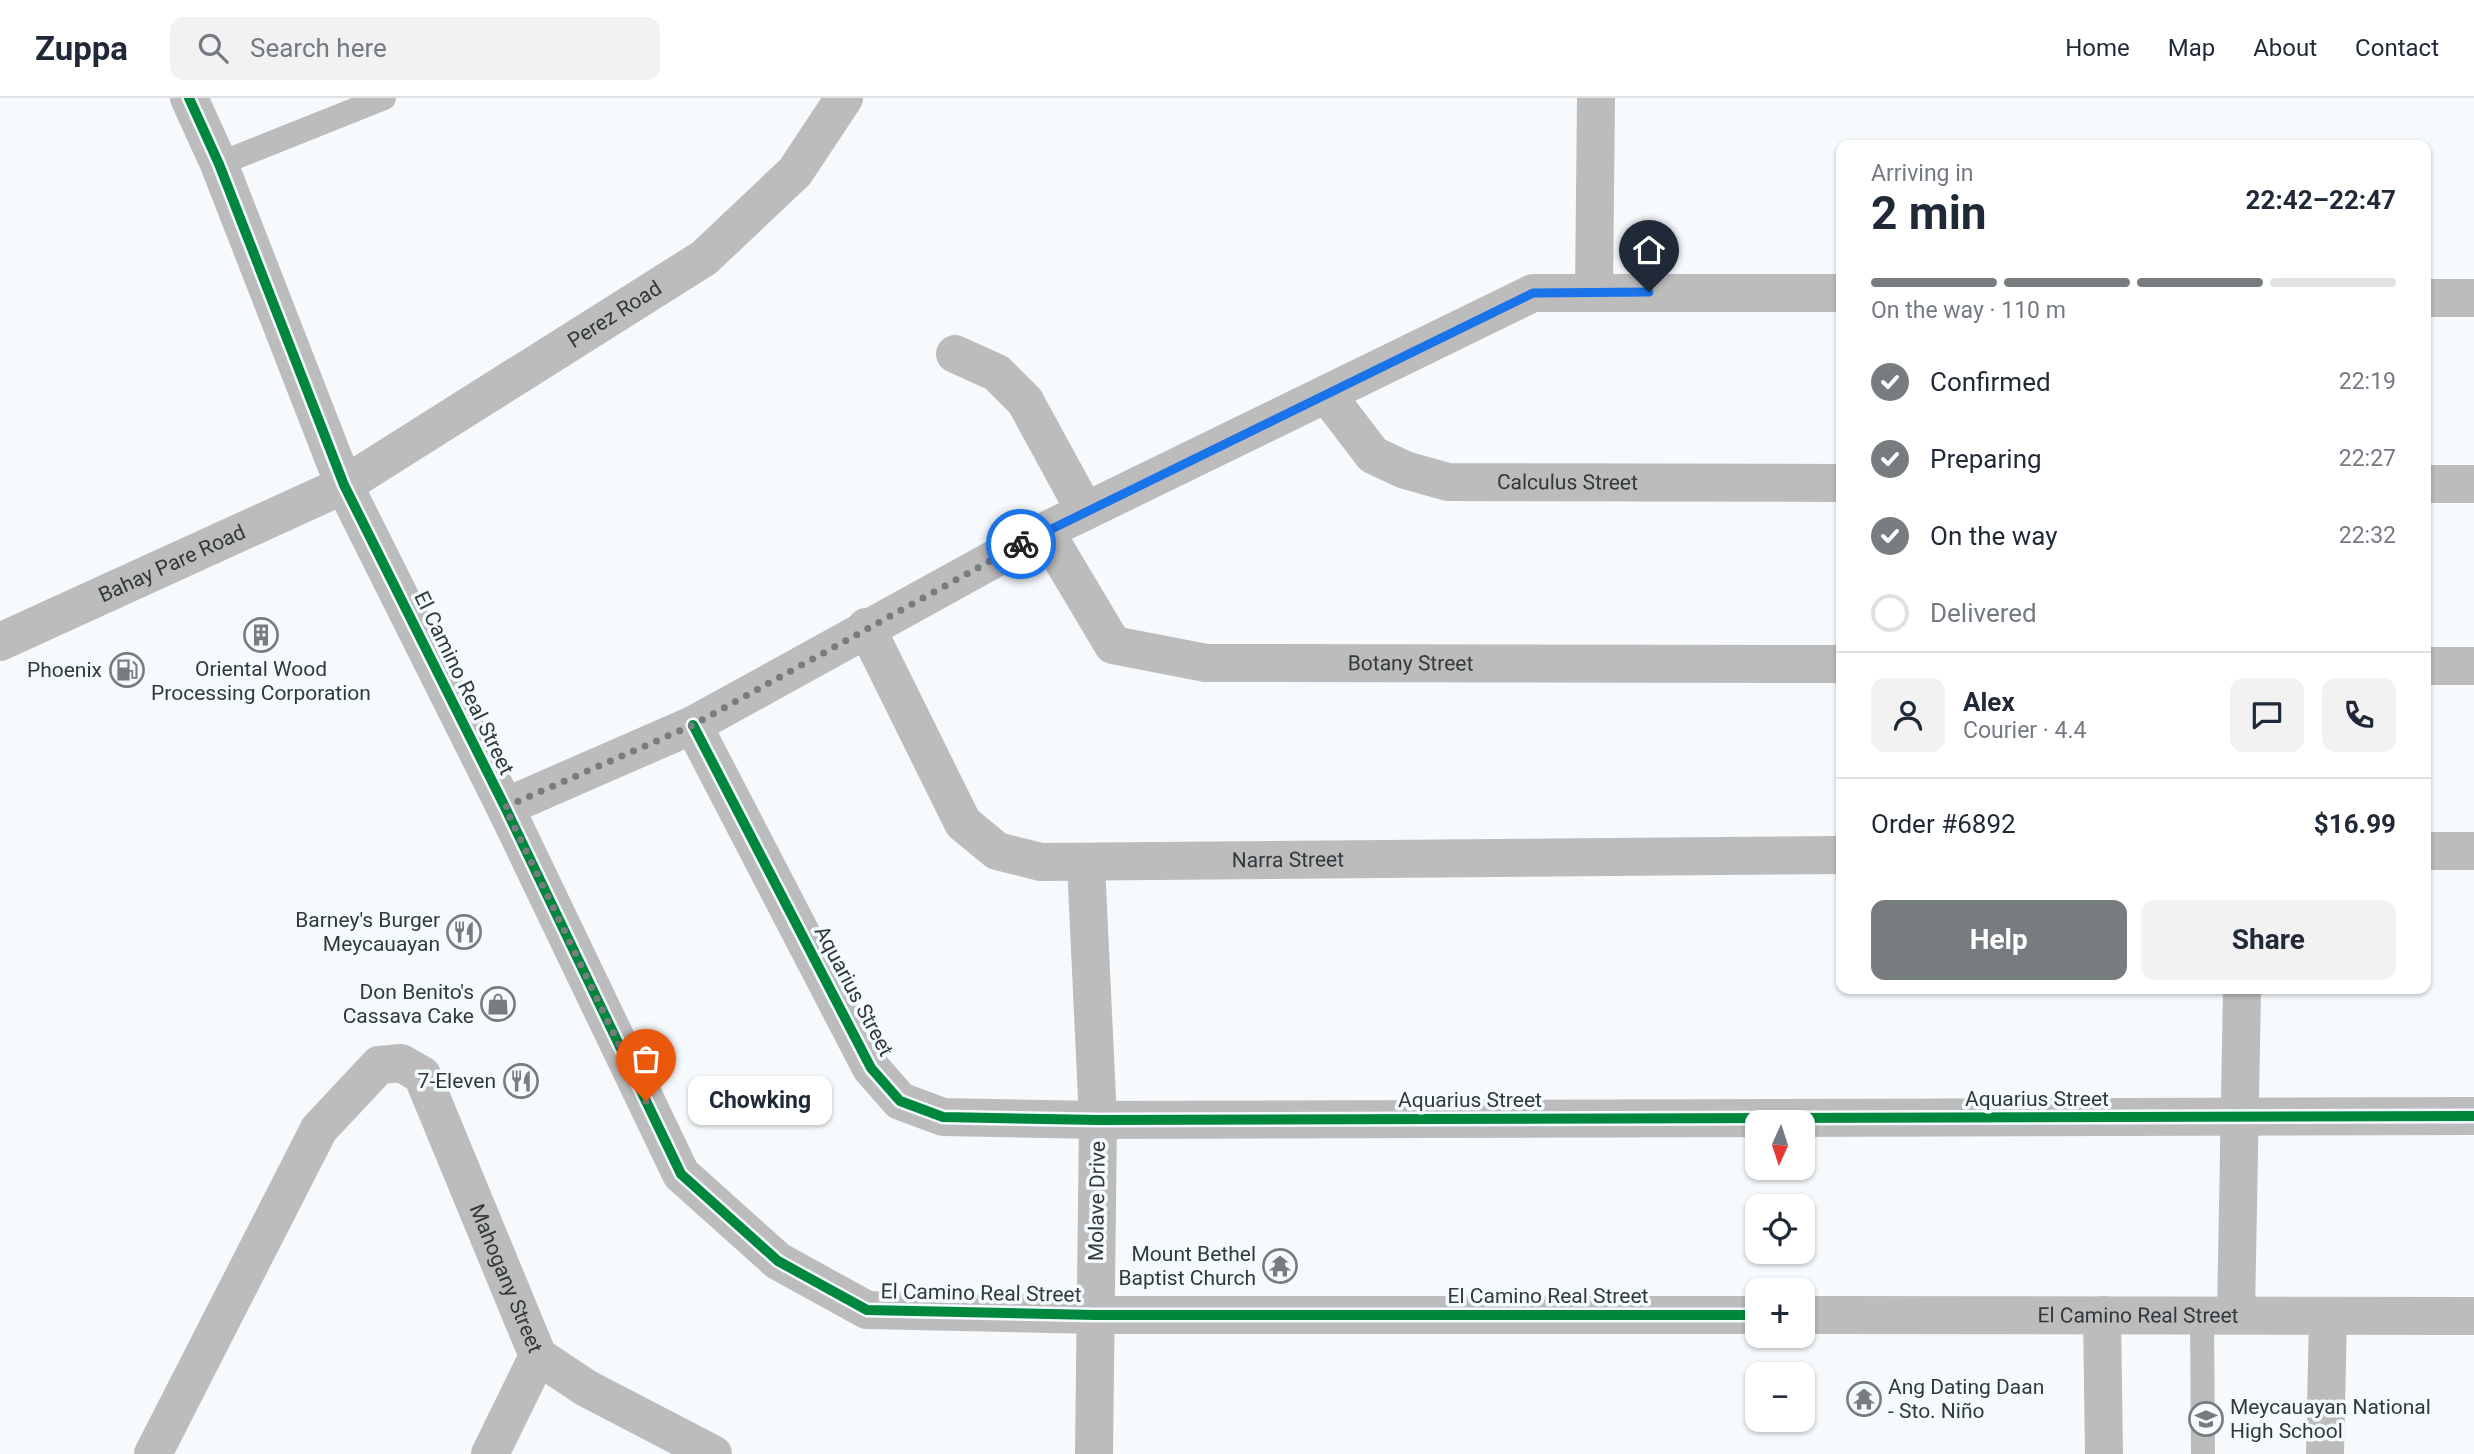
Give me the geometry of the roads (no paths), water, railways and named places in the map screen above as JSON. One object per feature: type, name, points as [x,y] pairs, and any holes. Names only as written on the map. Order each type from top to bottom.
[{"type":"street","name":"El Camino Real Street","points":[[189,98],[219,164],[344,485],[505,807],[681,1174],[778,1261],[867,1310],[1094,1315],[1745,1315]]},
{"type":"street","name":"Perez Road","points":[[344,485],[704,258],[795,172],[844,98]]},
{"type":"street","points":[[1594,291],[1596,98]]},
{"type":"street","points":[[505,807],[693,725],[866,627],[1045,531],[1533,293],[1836,293]]},
{"type":"street","points":[[2431,298],[2474,298]]},
{"type":"street","points":[[955,354],[997,373],[1025,401],[1085,512]]},
{"type":"street","name":"Calculus Street","points":[[1327,395],[1373,455],[1405,470],[1448,482],[1836,483]]},
{"type":"street","points":[[2431,484],[2474,484]]},
{"type":"street","name":"Bahay Pare Road","points":[[0,642],[344,485]]},
{"type":"street","name":"Botany Street","points":[[1045,531],[1113,645],[1206,663],[1836,664]]},
{"type":"street","name":"Narra Street","points":[[866,627],[963,823],[997,851],[1041,862],[1086,864],[1836,855]]},
{"type":"street","points":[[2431,666],[2474,666]]},
{"type":"street","name":"Aquarius Street","points":[[693,725],[871,1068],[900,1101],[943,1117],[1098,1120],[2474,1116]]},
{"type":"street","points":[[2431,851],[2474,851]]},
{"type":"street","name":"Molave Drive","points":[[1086,864],[1098,1120],[1094,1454]]},
{"type":"street","points":[[2219,1315],[2242,1118],[2242,994]]},
{"type":"street","name":"Mahogany Street","points":[[153,1454],[319,1129],[379,1065],[401,1063],[422,1075],[538,1356],[586,1388],[713,1454]]},
{"type":"street","name":"El Camino Real Street","points":[[1815,1315],[2474,1316]]},
{"type":"street","points":[[2102,1315],[2104,1454]]},
{"type":"street","points":[[2325,1454],[2328,1316]]},
{"type":"street","points":[[491,1454],[538,1356]]},
{"type":"lane","points":[[219,164],[384,98]]},
{"type":"lane","points":[[2203,1454],[2219,1315]]},
{"type":"place","name":"Oriental Wood Processing Corporation","points":[[261,635]]},
{"type":"place","name":"Phoenix","points":[[127,670]]},
{"type":"place","name":"Barney's Burger Meycauayan","points":[[464,932]]},
{"type":"place","name":"Don Benito's Cassava Cake","points":[[498,1004]]},
{"type":"place","name":"7-Eleven","points":[[521,1081]]},
{"type":"place","name":"Chowking","points":[[646,1101]]},
{"type":"place","name":"Mount Bethel Baptist Church","points":[[1280,1266]]},
{"type":"place","name":"Ang Dating Daan - Sto. Niño","points":[[1864,1399]]},
{"type":"place","name":"Meycauayan National High School","points":[[2206,1419]]}]
